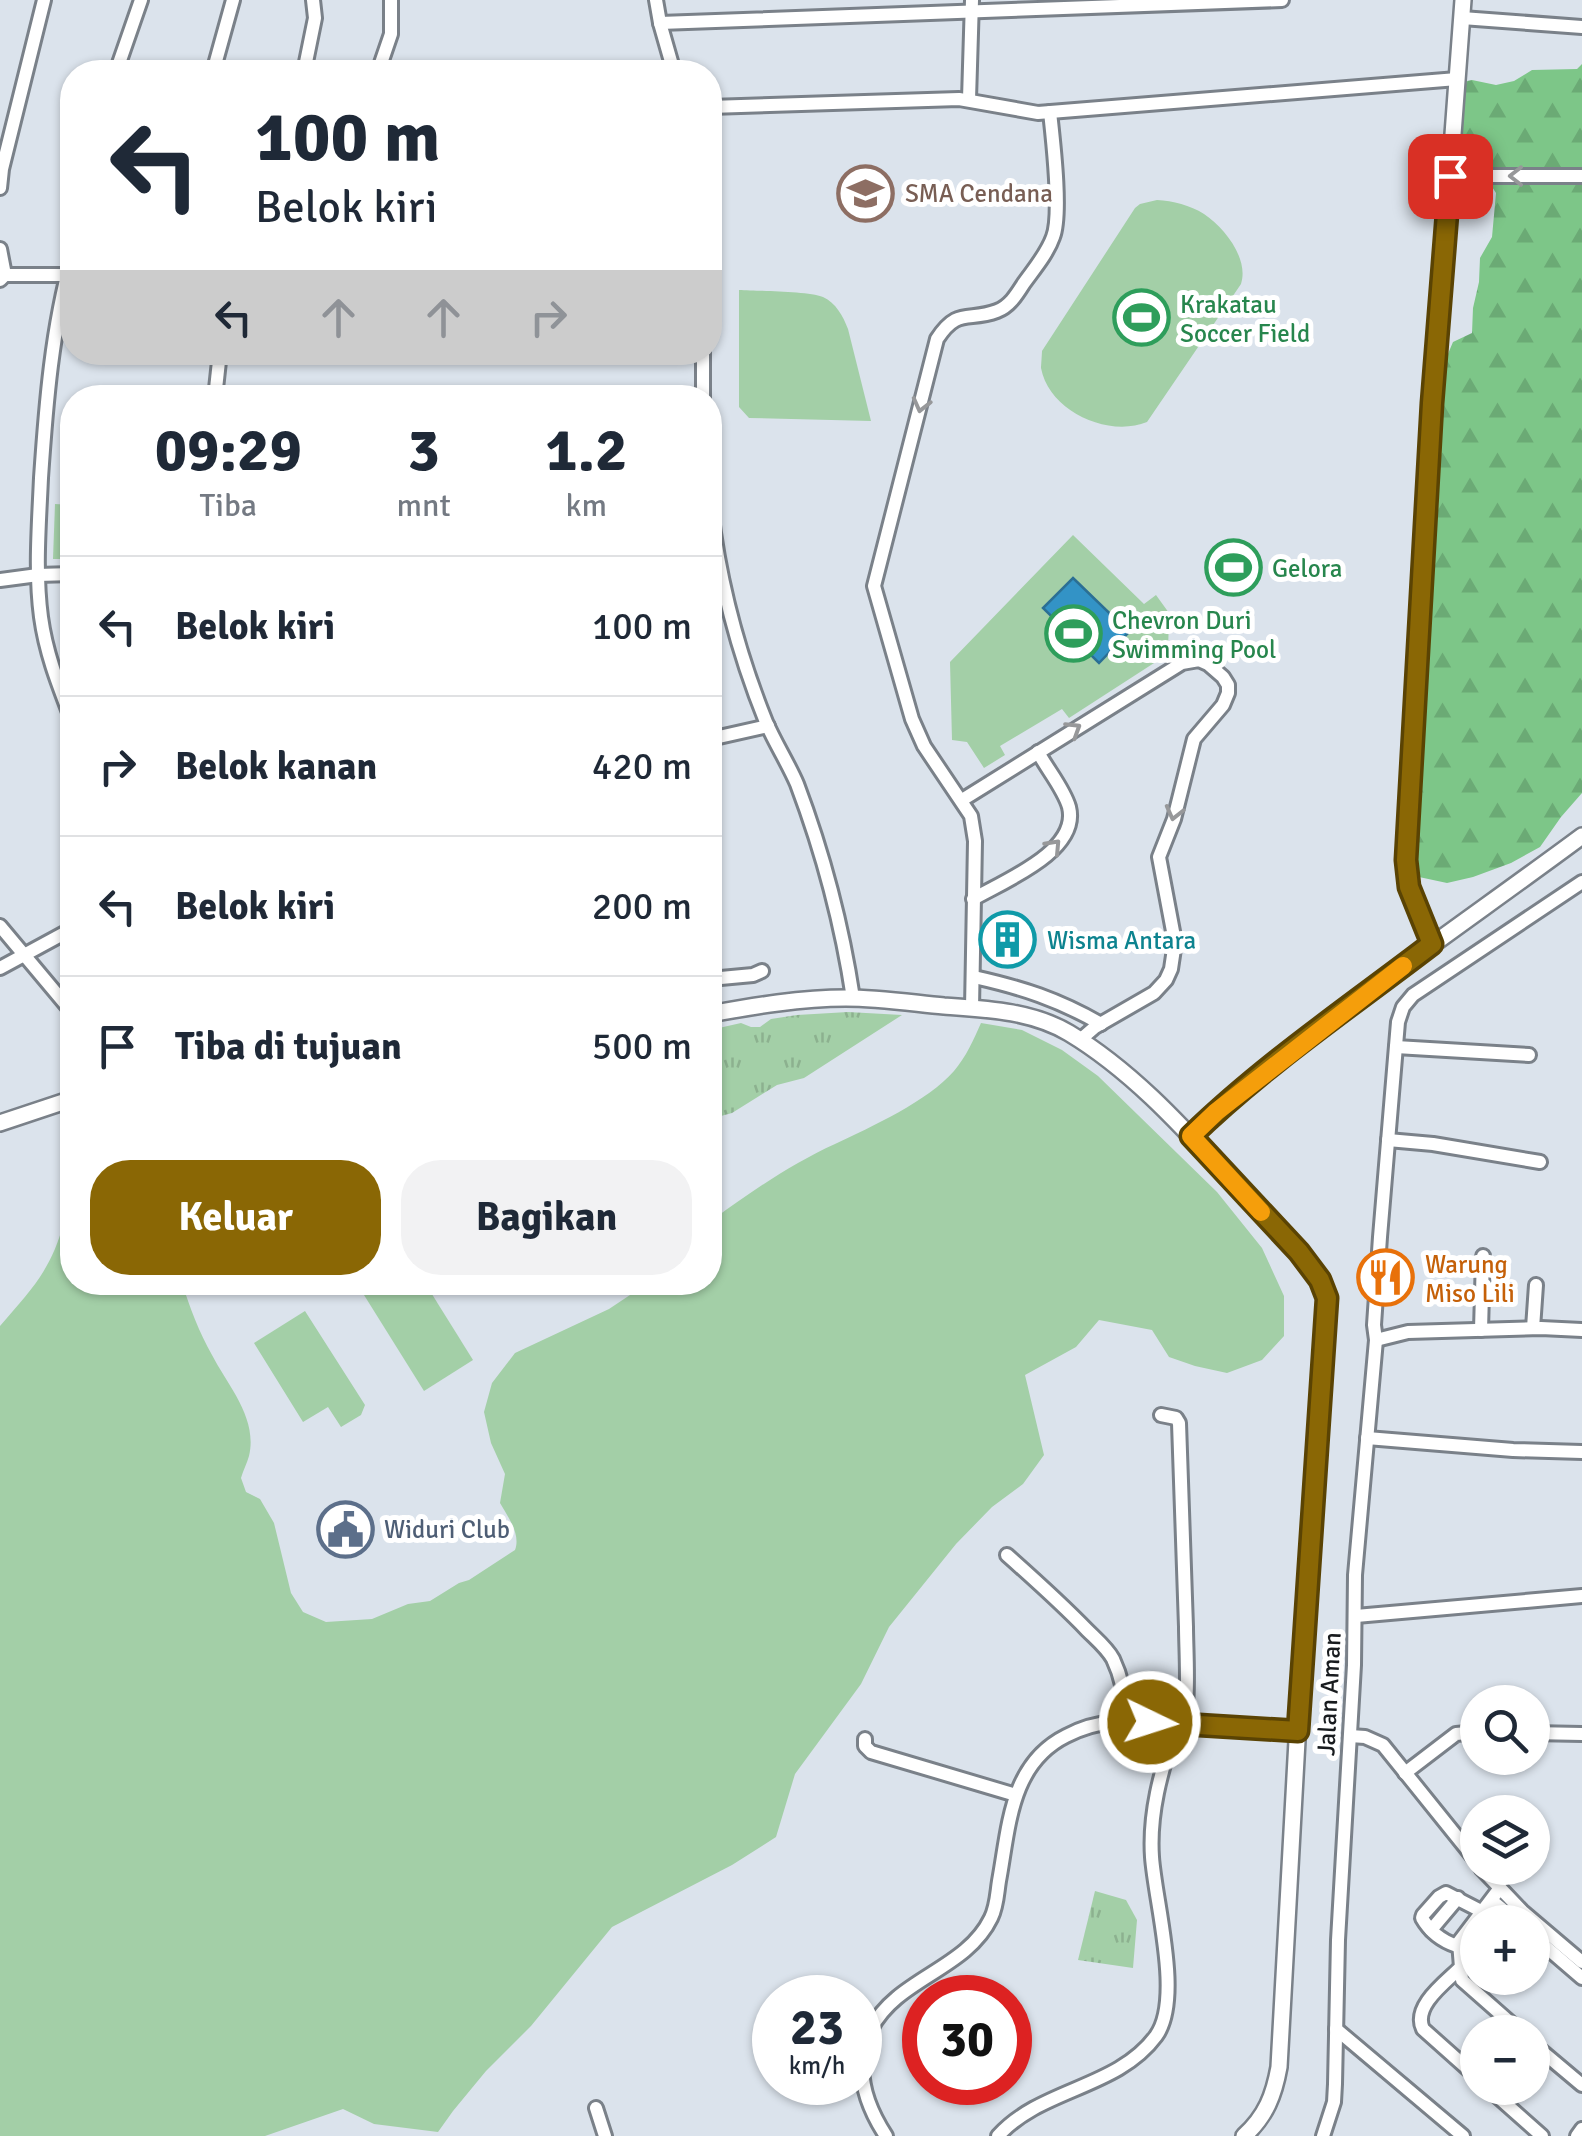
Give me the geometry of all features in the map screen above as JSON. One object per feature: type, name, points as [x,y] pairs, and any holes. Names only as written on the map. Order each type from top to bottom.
[{"type":"street","points":[[0,188],[44,0]]},
{"type":"street","points":[[120,60],[141,0]]},
{"type":"street","points":[[216,60],[233,0]]},
{"type":"street","points":[[306,60],[315,18],[313,0]]},
{"type":"street","points":[[382,60],[390,34],[390,0]]},
{"type":"street","points":[[656,0],[671,60]]},
{"type":"street","points":[[660,23],[972,6],[1282,0]]},
{"type":"street","points":[[1432,944],[1409,887],[1406,860],[1432,403],[1462,0]]},
{"type":"street","points":[[969,99],[972,6]]},
{"type":"street","points":[[1462,18],[1582,27]]},
{"type":"street","points":[[722,107],[969,99],[1050,112],[1456,79]]},
{"type":"street","points":[[972,1008],[976,841],[971,816],[924,746],[912,718],[874,586],[937,338],[946,324],[956,318],[996,312],[1008,306],[1054,235],[1050,112]]},
{"type":"street","points":[[1450,176],[1582,176]]},
{"type":"street","points":[[0,249],[2,278],[60,275]]},
{"type":"street","points":[[60,324],[47,407],[38,574],[41,617],[51,668],[60,690]]},
{"type":"street","points":[[0,580],[60,574]]},
{"type":"street","points":[[722,587],[745,668],[796,781],[813,832],[834,901],[853,998]]},
{"type":"street","points":[[962,800],[1182,663],[1199,660],[1208,664],[1228,684],[1223,704],[1194,739],[1159,858],[1175,942],[1171,969],[1154,992],[1080,1040]]},
{"type":"street","points":[[722,736],[768,726]]},
{"type":"street","points":[[973,899],[1050,854],[1067,831],[1068,804],[1038,752]]},
{"type":"street","points":[[1191,1136],[1315,1032],[1582,836]]},
{"type":"street","name":"Jalan Aman","points":[[1325,2135],[1334,2102],[1355,1575],[1398,1022],[1403,1007],[1414,994],[1582,882]]},
{"type":"street","points":[[0,926],[60,998]]},
{"type":"street","points":[[0,968],[60,936]]},
{"type":"street","points":[[722,979],[762,971]]},
{"type":"street","points":[[974,977],[1051,998],[1101,1024]]},
{"type":"street","points":[[722,1012],[853,998],[972,1008],[1039,1019],[1080,1040],[1137,1084],[1191,1136],[1299,1252],[1320,1280],[1327,1298],[1279,2066],[1270,2104],[1244,2136]]},
{"type":"street","points":[[1396,1047],[1529,1056]]},
{"type":"street","points":[[0,1123],[60,1104]]},
{"type":"street","points":[[1388,1140],[1540,1162]]},
{"type":"street","points":[[1482,1330],[1484,1256]]},
{"type":"street","points":[[1533,1328],[1536,1285]]},
{"type":"street","points":[[1376,1340],[1408,1332],[1582,1330]]},
{"type":"street","points":[[998,2136],[1031,2109],[1126,2065],[1158,2033],[1166,2012],[1168,1984],[1152,1856],[1152,1819],[1176,1725],[1185,1710],[1186,1675],[1179,1422],[1161,1415]]},
{"type":"street","points":[[1367,1438],[1582,1452]]},
{"type":"street","points":[[1008,1555],[1069,1611],[1114,1661],[1126,1704],[1125,1720]]},
{"type":"street","points":[[1356,1616],[1582,1596]]},
{"type":"street","points":[[886,2136],[869,2108],[864,2088],[862,2067],[870,2030],[886,2008],[970,1948],[983,1933],[994,1912],[1016,1795],[1038,1758],[1062,1738],[1102,1722],[1125,1720],[1298,1731]]},
{"type":"street","points":[[1550,1733],[1582,1734]]},
{"type":"street","points":[[1405,1773],[1460,1734]]},
{"type":"street","points":[[1350,1736],[1366,1737],[1383,1745],[1460,1841]]},
{"type":"street","points":[[865,1739],[871,1752],[1016,1795]]},
{"type":"street","points":[[1486,1885],[1498,1905]]},
{"type":"street","points":[[1457,1946],[1444,1942],[1431,1930],[1458,1898],[1492,1900],[1582,1962]]},
{"type":"street","points":[[1460,1962],[1460,1940],[1492,1900]]},
{"type":"street","points":[[1550,1951],[1582,1978]]},
{"type":"street","points":[[1460,1968],[1422,2008],[1419,2021],[1460,2062]]},
{"type":"street","points":[[1477,1995],[1501,2015]]},
{"type":"street","points":[[1336,2029],[1463,2136]]},
{"type":"street","points":[[1550,2058],[1582,2086]]},
{"type":"street","points":[[1507,2105],[1542,2136]]},
{"type":"street","points":[[596,2108],[605,2136]]},
{"type":"street","points":[[1577,2136],[1582,2129]]},
{"type":"green space","points":[[1582,64],[1582,793],[1540,847],[1511,863],[1447,883],[1419,877],[1412,849],[1422,781],[1442,368],[1453,342],[1472,333],[1480,258],[1492,237],[1496,193],[1473,167],[1462,143],[1458,120],[1462,82],[1496,85],[1514,81],[1532,70],[1577,69]]},
{"type":"green space","name":"Krakatau Soccer Field","points":[[1157,200],[1193,208],[1220,227],[1242,264],[1241,284],[1147,422],[1132,426],[1098,423],[1082,417],[1055,397],[1041,368],[1042,351],[1135,208]]},
{"type":"green space","points":[[739,290],[806,294],[832,303],[848,329],[871,421],[749,418],[739,407]]},
{"type":"green space","points":[[55,504],[60,504],[60,559],[53,559]]},
{"type":"green space","name":"Chevron Duri Swimming Pool","points":[[1073,535],[1144,604],[1156,595],[1169,613],[1168,654],[1069,718],[1062,709],[1000,746],[1005,755],[984,768],[967,742],[952,740],[950,662]]},
{"type":"green space","points":[[797,1015],[902,1015],[804,1078],[777,1085],[722,1116],[722,1027],[741,1023],[760,1027],[771,1019]]},
{"type":"green space","points":[[981,1023],[1022,1030],[1062,1050],[1098,1076],[1217,1192],[1262,1248],[1284,1296],[1284,1336],[1262,1360],[1227,1373],[1169,1357],[1152,1330],[1099,1320],[1076,1347],[1025,1375],[1044,1455],[1023,1484],[992,1507],[956,1544],[889,1627],[861,1684],[795,1774],[776,1837],[732,1865],[612,1927],[438,2132],[374,2124],[343,2109],[265,2136],[0,2136],[0,1326],[47,1266],[60,1235],[60,1295],[186,1295],[203,1338],[245,1416],[251,1442],[241,1478],[246,1492],[260,1499],[274,1523],[291,1593],[303,1612],[326,1622],[372,1619],[408,1604],[430,1601],[515,1550],[515,1532],[500,1503],[505,1474],[491,1443],[484,1412],[492,1383],[515,1353],[609,1309],[630,1295],[722,1295],[722,1213],[788,1169],[930,1093],[958,1066]]},
{"type":"green space","points":[[364,1295],[432,1295],[473,1360],[424,1391]]},
{"type":"green space","points":[[305,1311],[365,1405],[361,1415],[341,1427],[328,1407],[303,1422],[254,1343]]},
{"type":"green space","points":[[1095,1891],[1126,1900],[1137,1920],[1133,1968],[1078,1960]]},
{"type":"water","points":[[1073,578],[1129,632],[1099,663],[1043,608]]},
{"type":"slow traffic","points":[[1261,1212],[1191,1136],[1315,1032],[1403,966]]},
{"type":"place","name":"SMA Cendana","points":[[866,193]]},
{"type":"place","name":"Krakatau Soccer Field","points":[[1141,318]]},
{"type":"place","name":"Gelora","points":[[1233,568]]},
{"type":"place","name":"Chevron Duri Swimming Pool","points":[[1073,634]]},
{"type":"place","name":"Wisma Antara","points":[[1008,940]]},
{"type":"place","name":"Warung Miso Lili","points":[[1386,1278]]},
{"type":"place","name":"Widuri Club","points":[[345,1529]]},
{"type":"route","points":[[1150,1722],[1298,1731],[1327,1298],[1320,1280],[1299,1252],[1191,1136],[1315,1032],[1432,944],[1409,887],[1406,860],[1432,403],[1450,176]]}]
